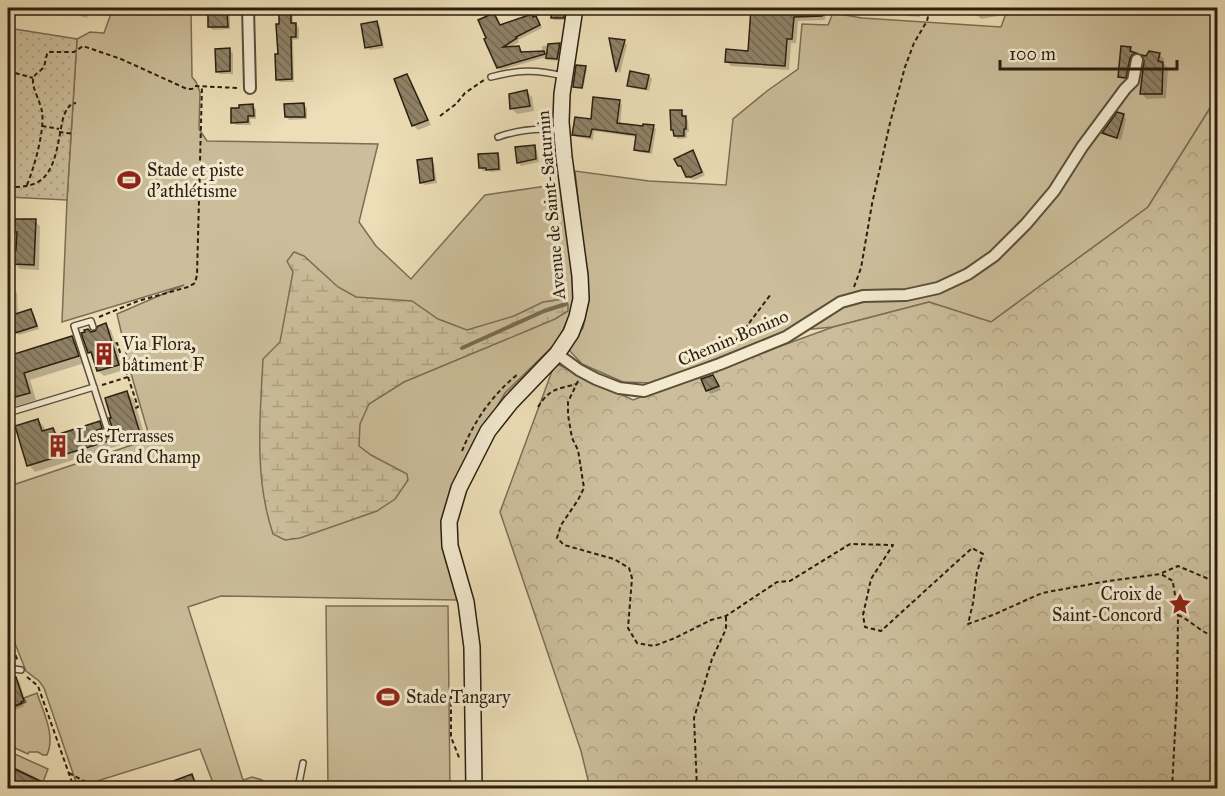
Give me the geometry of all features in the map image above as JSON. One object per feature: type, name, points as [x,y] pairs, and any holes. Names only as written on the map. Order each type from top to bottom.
[{"type":"main road","name":"Avenue de Saint-Saturnin","points":[[474,789],[472,647],[466,602],[450,546],[449,522],[459,489],[488,431],[511,402],[558,354],[571,333],[577,317],[581,298],[580,276],[562,130],[562,94],[575,8]]},
{"type":"street","points":[[248,8],[250,88]]},
{"type":"street","name":"Chemin Bonino","points":[[558,354],[579,370],[619,388],[644,391],[786,337],[841,303],[862,296],[906,295],[938,288],[968,274],[994,256],[1026,224],[1054,191],[1082,147],[1133,81],[1137,60]]},
{"type":"lane","points":[[491,77],[522,71],[540,71],[565,76]]},
{"type":"lane","points":[[498,137],[520,131],[562,130]]},
{"type":"lane","points":[[93,327],[91,321],[74,326],[108,431],[101,433]]},
{"type":"lane","points":[[8,414],[94,387]]},
{"type":"lane","points":[[8,668],[21,670]]},
{"type":"lane","points":[[298,789],[303,763]]},
{"type":"path","points":[[841,303],[856,284],[861,268],[890,123],[914,43],[927,21],[930,8]]},
{"type":"path","points":[[27,185],[33,171],[43,118],[33,78],[45,64],[48,52],[74,52],[83,46],[121,59],[186,89],[192,90],[195,86],[250,88]]},
{"type":"path","points":[[8,71],[33,78]]},
{"type":"path","points":[[440,116],[456,104],[465,93],[491,77]]},
{"type":"path","points":[[91,321],[138,301],[195,283],[202,86]]},
{"type":"path","points":[[8,187],[35,184],[46,176],[52,166],[64,114],[68,107],[76,103]]},
{"type":"path","points":[[42,126],[74,134]]},
{"type":"path","points":[[726,353],[771,294]]},
{"type":"path","points":[[113,344],[117,343],[138,407],[133,409]]},
{"type":"path","points":[[579,370],[578,383],[568,402],[568,415],[572,438],[578,450],[584,488],[561,525],[557,538],[564,545],[614,559],[629,568],[632,578],[628,628],[637,643],[654,646],[711,620],[726,616],[777,582],[790,581],[852,543],[892,545],[871,579],[863,615],[865,627],[881,631],[972,548],[983,554],[977,572],[968,624],[1042,593],[1108,580],[1161,574],[1178,566],[1218,583]]},
{"type":"path","points":[[94,387],[128,376]]},
{"type":"path","points":[[538,407],[544,396],[553,390],[578,383]]},
{"type":"path","points":[[1161,574],[1173,581],[1174,611],[1210,636],[1218,637]]},
{"type":"path","points":[[1172,789],[1178,695],[1178,615]]},
{"type":"path","points":[[697,789],[694,718],[712,659],[726,629],[726,616]]},
{"type":"path","points":[[8,634],[23,674],[38,686],[74,789]]},
{"type":"path","points":[[452,687],[451,737],[461,762]]},
{"type":"path","points":[[69,773],[97,789]]},
{"type":"green space","points":[[113,8],[191,8],[192,77],[200,92],[199,129],[207,141],[378,144],[359,222],[376,246],[411,279],[485,195],[560,184],[576,290],[570,315],[557,342],[505,393],[458,479],[448,562],[457,600],[221,596],[188,607],[243,780],[239,788],[215,788],[200,749],[97,781],[97,788],[78,788],[44,688],[26,671],[8,626],[8,491],[13,485],[150,439],[117,314],[184,285],[62,322],[77,39],[90,32],[104,33]]},
{"type":"green space","points":[[1008,8],[1217,8],[1217,97],[1148,207],[991,322],[929,302],[833,327],[782,332],[655,383],[623,382],[582,364],[568,349],[583,328],[589,300],[575,171],[649,181],[726,185],[733,119],[798,69],[802,24],[828,25],[833,13],[862,18],[1001,27]]},
{"type":"green space","points":[[8,28],[77,39],[67,200],[8,197]]},
{"type":"green space","points":[[1217,97],[1217,788],[590,788],[581,751],[500,512],[555,363],[633,400],[833,327],[929,302],[991,322],[1148,207]]},
{"type":"green space","points":[[294,252],[304,256],[338,287],[356,297],[412,301],[438,319],[467,330],[514,316],[543,302],[563,299],[568,304],[568,311],[555,319],[404,382],[369,404],[360,424],[359,446],[407,474],[408,480],[395,499],[377,511],[300,538],[285,540],[273,534],[267,513],[261,469],[260,425],[263,359],[280,342],[293,272],[287,261]]},
{"type":"green space","name":"Stade Tangary","points":[[326,606],[448,606],[450,788],[328,788]]},
{"type":"green space","points":[[37,693],[49,732],[47,755],[38,752],[28,754],[8,745],[8,709],[26,702],[24,698]]},
{"type":"green space","points":[[8,751],[48,769],[43,782],[8,765]]},
{"type":"green space","points":[[252,777],[262,780],[268,788],[239,788],[243,780]]},
{"type":"building","points":[[552,8],[565,8],[564,18],[551,18]]},
{"type":"building","points":[[751,8],[822,8],[822,16],[794,17],[792,39],[787,39],[785,66],[725,62],[726,49],[748,51]]},
{"type":"building","points":[[208,11],[227,11],[228,27],[208,27]]},
{"type":"building","points":[[279,12],[291,12],[291,23],[296,23],[296,37],[291,37],[292,79],[276,80],[275,54],[278,54],[276,24],[279,24]]},
{"type":"building","points":[[494,13],[500,25],[532,14],[533,17],[536,16],[540,25],[516,37],[503,47],[519,46],[521,52],[544,51],[545,54],[497,68],[478,20]]},
{"type":"building","points":[[377,21],[382,45],[365,48],[361,24]]},
{"type":"building","points":[[609,38],[625,40],[616,72]]},
{"type":"building","points":[[560,43],[557,59],[546,58],[548,44]]},
{"type":"building","points":[[1121,46],[1131,47],[1130,51],[1136,53],[1130,58],[1126,78],[1118,77]]},
{"type":"building","points":[[230,48],[230,71],[216,72],[215,49]]},
{"type":"building","points":[[1149,51],[1160,53],[1158,61],[1163,62],[1162,94],[1140,94],[1144,61],[1142,55],[1146,56]]},
{"type":"building","points":[[576,65],[586,66],[582,88],[573,87]]},
{"type":"building","points":[[630,71],[649,75],[646,89],[627,86]]},
{"type":"building","points":[[407,74],[428,120],[412,126],[394,79]]},
{"type":"building","points":[[527,90],[530,106],[510,109],[509,94]]},
{"type":"building","points":[[593,97],[620,100],[617,123],[654,125],[649,152],[634,150],[636,135],[592,129],[590,137],[572,135],[575,117],[591,119]]},
{"type":"building","points":[[304,103],[305,117],[285,117],[284,104]]},
{"type":"building","points":[[253,104],[254,116],[248,116],[248,122],[231,123],[231,108]]},
{"type":"building","points":[[670,110],[682,110],[682,116],[686,116],[684,136],[674,136],[671,130]]},
{"type":"building","points":[[1117,112],[1124,114],[1117,138],[1102,133]]},
{"type":"building","points":[[535,145],[536,159],[517,163],[515,147]]},
{"type":"building","points":[[693,150],[702,172],[686,177],[681,166],[678,166],[674,159]]},
{"type":"building","points":[[498,153],[499,169],[479,168],[478,154]]},
{"type":"building","points":[[432,158],[434,180],[420,183],[417,160]]},
{"type":"building","points":[[15,219],[36,219],[34,265],[13,264],[17,232],[14,232]]},
{"type":"building","points":[[31,309],[37,326],[15,333],[9,316]]},
{"type":"building","name":"Via Flora, bâtiment F","points":[[106,323],[119,365],[97,371],[91,352],[88,353],[81,333],[88,329],[91,332],[95,331],[98,326]]},
{"type":"building","points":[[72,336],[79,356],[24,373],[30,393],[8,399],[8,356]]},
{"type":"building","points":[[713,375],[719,386],[706,391],[701,379]]},
{"type":"building","name":"Les Terrasses de Grand Champ","points":[[127,391],[140,433],[27,466],[15,426],[38,419],[42,431],[53,428],[56,435],[100,421],[102,428],[96,431],[97,436],[102,438],[109,436],[113,431],[105,398]]},
{"type":"building","points":[[16,677],[24,701],[8,709],[8,680]]},
{"type":"building","points":[[8,766],[57,789],[8,789]]},
{"type":"building","points":[[192,774],[197,789],[157,789],[157,787]]},
{"type":"waterway","points":[[462,348],[544,311],[566,304]]},
{"type":"place","name":"Stade et piste d'athlétisme","points":[[129,180]]},
{"type":"place","name":"Via Flora, bâtiment F","points":[[104,354]]},
{"type":"place","name":"Les Terrasses de Grand Champ","points":[[58,446]]},
{"type":"place","name":"Croix de Saint-Concord","points":[[1180,604]]},
{"type":"place","name":"Stade Tangary","points":[[388,697]]}]
